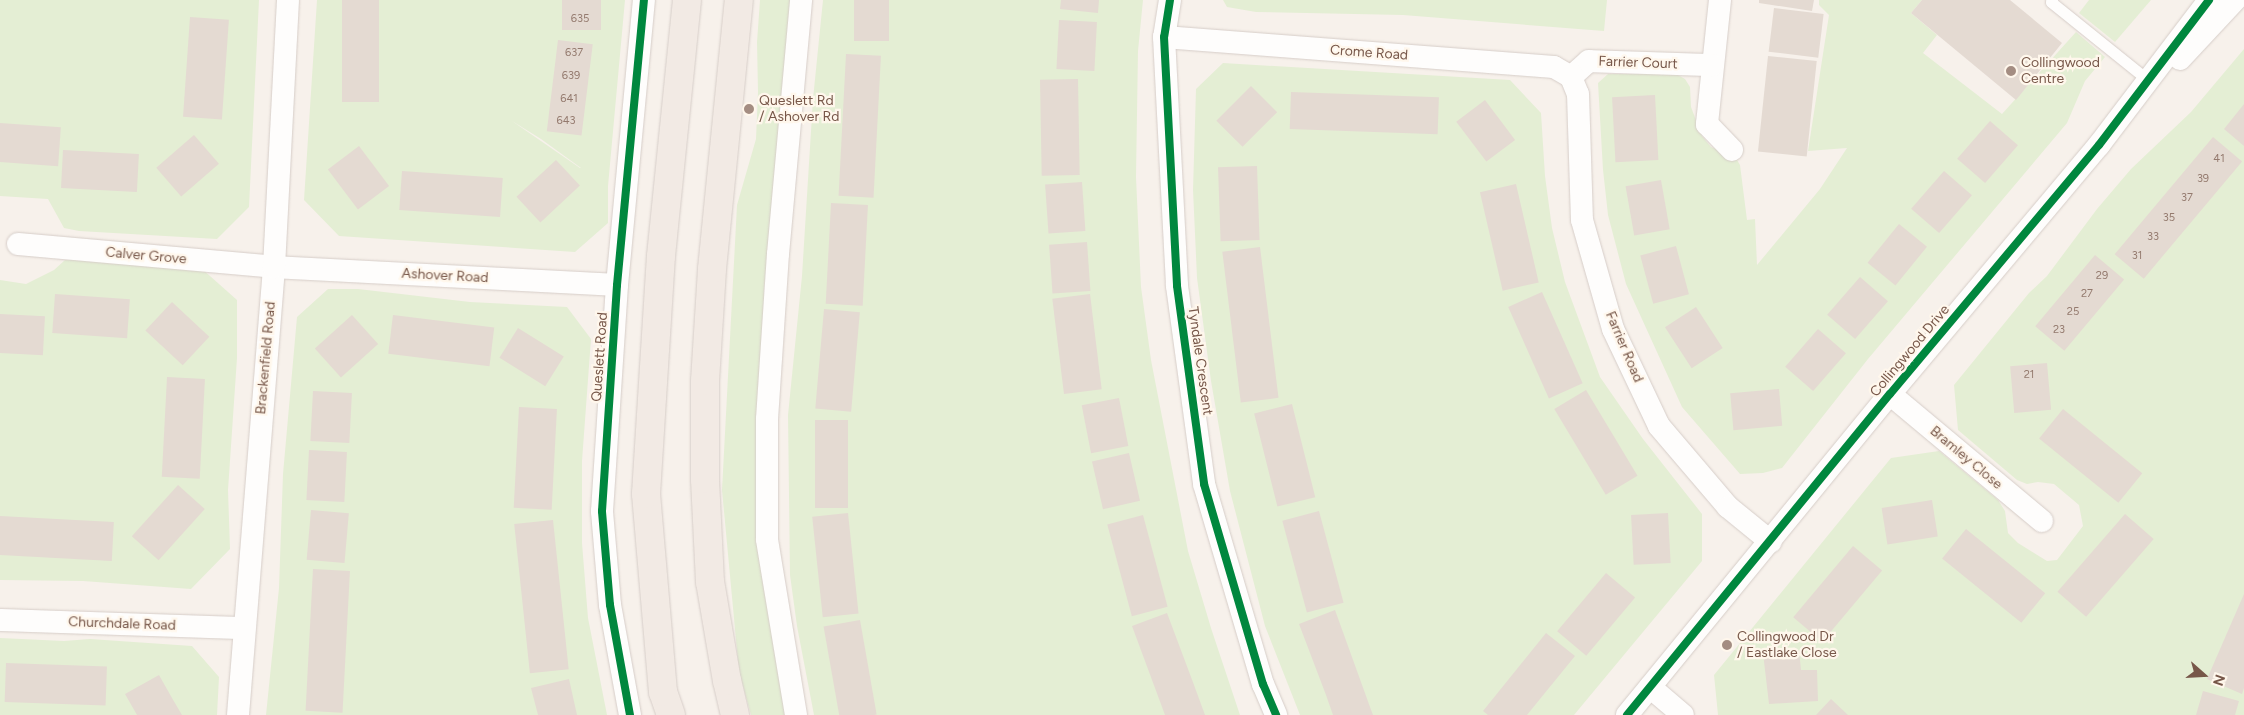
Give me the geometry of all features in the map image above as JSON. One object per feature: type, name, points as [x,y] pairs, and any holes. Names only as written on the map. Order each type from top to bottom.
[{"type":"highway","points":[[671,715],[663,692],[646,494],[662,256],[686,0]]},
{"type":"highway","points":[[735,715],[727,681],[710,582],[705,480],[705,381],[712,269],[739,0]]},
{"type":"street","name":"Brackenfield Road","points":[[238,715],[243,628],[274,267],[288,0]]},
{"type":"street","name":"Queslett Road","points":[[630,715],[610,605],[602,511],[617,285],[644,0]]},
{"type":"street","points":[[796,715],[766,539],[767,419],[778,254],[801,0]]},
{"type":"street","name":"Tyndale Crescent","points":[[1170,0],[1164,37],[1177,286],[1204,484],[1263,684],[1276,715]]},
{"type":"street","points":[[1720,0],[1707,124],[1732,150]]},
{"type":"street","name":"Collingwood Drive","points":[[1627,715],[1771,542],[1890,394],[2099,145],[2209,0]]},
{"type":"street","name":"Collingwood Drive","points":[[2099,145],[2236,0]]},
{"type":"street","name":"Crome Road","points":[[1164,37],[1554,67],[1571,77]]},
{"type":"street","name":"Farrier Court","points":[[1571,77],[1589,61],[1712,65]]},
{"type":"street","name":"Farrier Road","points":[[1571,77],[1578,94],[1582,220],[1613,329],[1659,426],[1728,507],[1771,542]]},
{"type":"street","name":"Calver Grove","points":[[18,244],[274,267]]},
{"type":"street","name":"Ashover Road","points":[[274,267],[617,285]]},
{"type":"street","name":"Bramley Close","points":[[1890,394],[2042,521]]},
{"type":"street","name":"Churchdale Road","points":[[0,620],[243,628]]},
{"type":"street","points":[[1650,688],[1683,715]]},
{"type":"lane","points":[[2052,0],[2051,2],[2148,80]]},
{"type":"green space","points":[[0,0],[259,0],[249,207],[217,239],[79,231],[64,228],[48,199],[0,196]]},
{"type":"green space","points":[[317,0],[625,0],[608,186],[608,223],[575,252],[339,236],[304,200]],"holes":[[[512,121],[541,139],[581,168]]]},
{"type":"green space","points":[[760,0],[793,0],[764,290],[786,715],[751,715],[739,672],[722,490],[737,205],[756,139],[758,92],[757,42]]},
{"type":"green space","points":[[823,0],[1143,0],[1138,51],[1136,177],[1141,287],[1151,360],[1188,551],[1240,715],[814,715],[797,626],[790,575],[788,415],[802,276],[813,99]]},
{"type":"green space","points":[[1223,0],[1607,0],[1604,31],[1403,15],[1256,12],[1227,7]]},
{"type":"green space","points":[[1819,0],[1922,0],[1911,13],[1937,35],[1923,53],[2002,114],[2076,32],[2105,57],[2085,81],[2067,123],[1868,359],[1782,468],[1763,473],[1740,474],[1682,407],[1626,284],[1608,215],[1603,170],[1598,83],[1608,74],[1676,74],[1685,79],[1690,87],[1691,107],[1702,136],[1711,147],[1732,156],[1740,165],[1747,220],[1755,219],[1757,265],[1820,189],[1847,148],[1808,151],[1829,15],[1819,5]]},
{"type":"green space","name":"Collingwood Centre","points":[[2089,0],[2151,0],[2115,42],[2079,13]]},
{"type":"green space","points":[[2244,49],[2244,715],[1718,715],[1714,675],[1891,458],[1939,451],[1998,500],[2005,511],[2008,533],[2018,543],[2047,561],[2057,560],[2083,526],[2079,505],[2054,484],[2038,482],[2027,484],[2017,480],[1958,430],[1954,385],[2029,293],[2047,276],[2097,209],[2131,169],[2191,112]]},
{"type":"green space","points":[[1223,63],[1510,80],[1541,113],[1545,176],[1552,228],[1565,282],[1600,377],[1643,439],[1702,514],[1702,561],[1574,715],[1300,715],[1265,626],[1230,491],[1211,381],[1197,278],[1193,190],[1196,89]]},
{"type":"green space","points":[[87,259],[201,268],[237,300],[237,358],[228,490],[230,549],[191,589],[83,581],[0,580],[0,280],[26,284],[54,270],[65,260]]},
{"type":"green space","points":[[328,289],[358,289],[470,302],[567,307],[591,339],[582,461],[582,543],[588,618],[607,715],[266,715],[279,588],[283,474],[297,317]]},
{"type":"green space","points":[[0,638],[64,641],[90,639],[192,646],[219,677],[217,715],[0,715]]},
{"type":"building","points":[[342,0],[379,0],[379,102],[342,102]]},
{"type":"building","points":[[562,0],[601,0],[601,30],[562,30]]},
{"type":"building","points":[[854,0],[889,0],[889,41],[854,41]]},
{"type":"building","points":[[1061,0],[1099,0],[1098,13],[1060,9]]},
{"type":"building","points":[[1759,0],[1814,0],[1812,11],[1759,3]]},
{"type":"building","name":"Collingwood Centre","points":[[1922,0],[2010,0],[2062,43],[2016,100],[1911,13]]},
{"type":"building","points":[[1774,8],[1824,14],[1818,58],[1769,52]]},
{"type":"building","points":[[190,17],[229,20],[222,119],[183,117]]},
{"type":"building","points":[[1059,20],[1097,22],[1094,71],[1056,69]]},
{"type":"building","points":[[558,40],[593,44],[582,136],[547,131]]},
{"type":"building","points":[[846,54],[881,56],[874,198],[839,196]]},
{"type":"building","points":[[1768,56],[1817,61],[1807,157],[1758,151]]},
{"type":"building","points":[[1078,79],[1080,175],[1042,176],[1040,80]]},
{"type":"building","points":[[1251,86],[1277,112],[1243,147],[1216,121]]},
{"type":"building","points":[[1291,92],[1439,97],[1438,134],[1290,129]]},
{"type":"building","points":[[1655,95],[1658,160],[1615,162],[1612,97]]},
{"type":"building","points":[[1485,100],[1515,140],[1486,162],[1456,122]]},
{"type":"building","points":[[2244,104],[2244,146],[2224,129]]},
{"type":"building","points":[[1990,121],[2018,145],[1985,183],[1957,159]]},
{"type":"building","points":[[0,123],[61,127],[58,166],[0,162]]},
{"type":"building","points":[[194,135],[219,164],[181,196],[156,168]]},
{"type":"building","points":[[2213,137],[2242,161],[2144,279],[2115,254]]},
{"type":"building","points":[[359,146],[389,186],[358,209],[328,169]]},
{"type":"building","points":[[63,150],[139,154],[137,192],[61,188]]},
{"type":"building","points":[[556,160],[580,186],[540,222],[517,197]]},
{"type":"building","points":[[1257,166],[1260,240],[1221,241],[1218,167]]},
{"type":"building","points":[[402,171],[503,178],[500,217],[399,210]]},
{"type":"building","points":[[1944,171],[1972,195],[1939,233],[1911,209]]},
{"type":"building","points":[[1661,180],[1670,229],[1634,235],[1626,186]]},
{"type":"building","points":[[1082,182],[1085,231],[1049,233],[1045,185]]},
{"type":"building","points":[[1516,184],[1539,282],[1503,291],[1480,192]]},
{"type":"building","points":[[831,203],[868,205],[863,306],[826,304]]},
{"type":"building","points":[[1899,224],[1927,247],[1896,286],[1868,263]]},
{"type":"building","points":[[1087,242],[1090,291],[1053,294],[1049,245]]},
{"type":"building","points":[[1676,246],[1689,294],[1653,304],[1640,256]]},
{"type":"building","points":[[1260,247],[1279,398],[1241,402],[1222,252]]},
{"type":"building","points":[[2095,255],[2124,279],[2064,351],[2035,326]]},
{"type":"building","points":[[1860,277],[1888,301],[1855,339],[1827,315]]},
{"type":"building","points":[[1542,292],[1583,383],[1549,398],[1508,307]]},
{"type":"building","points":[[55,294],[130,299],[127,338],[52,333]]},
{"type":"building","points":[[1090,294],[1102,389],[1064,394],[1052,299]]},
{"type":"building","points":[[172,302],[209,337],[183,365],[145,331]]},
{"type":"building","points":[[1696,307],[1723,348],[1692,368],[1665,327]]},
{"type":"building","points":[[824,309],[860,312],[851,412],[815,409]]},
{"type":"building","points":[[0,314],[45,316],[43,355],[0,353]]},
{"type":"building","points":[[352,315],[378,344],[341,377],[315,348]]},
{"type":"building","points":[[393,315],[494,327],[489,366],[388,354]]},
{"type":"building","points":[[518,328],[564,357],[545,386],[499,358]]},
{"type":"building","points":[[1818,329],[1846,353],[1813,391],[1785,367]]},
{"type":"building","points":[[2047,363],[2051,410],[2014,413],[2010,366]]},
{"type":"building","points":[[167,377],[205,379],[200,479],[162,477]]},
{"type":"building","points":[[1779,389],[1782,426],[1733,430],[1730,393]]},
{"type":"building","points":[[1586,390],[1638,476],[1606,495],[1554,409]]},
{"type":"building","points":[[313,391],[352,393],[349,443],[310,441]]},
{"type":"building","points":[[1119,398],[1128,446],[1091,453],[1082,405]]},
{"type":"building","points":[[1292,404],[1315,497],[1277,507],[1254,413]]},
{"type":"building","points":[[519,407],[557,409],[552,510],[514,508]]},
{"type":"building","points":[[2063,409],[2142,473],[2118,503],[2039,439]]},
{"type":"building","points":[[815,420],[848,420],[848,508],[815,508]]},
{"type":"building","points":[[309,450],[347,452],[344,502],[306,500]]},
{"type":"building","points":[[1129,453],[1140,501],[1103,509],[1092,462]]},
{"type":"building","points":[[178,485],[205,509],[159,560],[132,536]]},
{"type":"building","points":[[1932,500],[1938,537],[1887,545],[1882,508]]},
{"type":"building","points":[[311,510],[349,513],[344,563],[307,560]]},
{"type":"building","points":[[1319,511],[1344,603],[1307,613],[1282,521]]},
{"type":"building","points":[[848,513],[859,613],[823,617],[812,517]]},
{"type":"building","points":[[1668,513],[1671,563],[1634,565],[1631,515]]},
{"type":"building","points":[[2125,514],[2154,539],[2086,617],[2057,592]]},
{"type":"building","points":[[1143,515],[1168,607],[1132,616],[1107,525]]},
{"type":"building","points":[[0,516],[114,522],[112,561],[0,555]]},
{"type":"building","points":[[553,520],[569,669],[530,673],[514,524]]},
{"type":"building","points":[[1966,529],[2045,593],[2021,623],[1942,559]]},
{"type":"building","points":[[1853,546],[1882,570],[1822,642],[1793,617]]},
{"type":"building","points":[[313,569],[350,571],[343,713],[306,711]]},
{"type":"building","points":[[1606,573],[1635,597],[1586,656],[1557,631]]},
{"type":"building","points":[[2244,594],[2244,688],[2242,694],[2207,679]]},
{"type":"building","points":[[1335,610],[1373,715],[1333,715],[1299,624]]},
{"type":"building","points":[[1167,613],[1205,715],[1165,715],[1132,626]]},
{"type":"building","points":[[860,620],[877,715],[839,715],[824,626]]},
{"type":"building","points":[[1546,633],[1575,656],[1527,715],[1488,715],[1483,711]]},
{"type":"building","points":[[1799,650],[1801,670],[1817,670],[1818,701],[1769,704],[1763,653]]},
{"type":"building","points":[[6,663],[107,667],[106,706],[5,702]]},
{"type":"building","points":[[159,675],[182,715],[137,715],[125,694]]},
{"type":"building","points":[[569,679],[577,715],[538,715],[531,688]]},
{"type":"building","points":[[2203,691],[2239,701],[2235,715],[2196,715]]},
{"type":"building","points":[[1831,699],[1848,715],[1816,715]]},
{"type":"cycle path","points":[[630,715],[610,605],[602,511],[617,285],[644,0]]},
{"type":"cycle path","points":[[1170,0],[1164,37],[1177,286],[1204,484],[1263,684],[1276,715]]},
{"type":"cycle path","points":[[1627,715],[1890,394],[2099,145],[2209,0]]},
{"type":"place","name":"Collingwood Centre","points":[[2011,71]]},
{"type":"place","name":"Queslett Rd / Ashover Rd","points":[[749,109]]},
{"type":"place","name":"Collingwood Dr / Eastlake Close","points":[[1727,645]]}]
